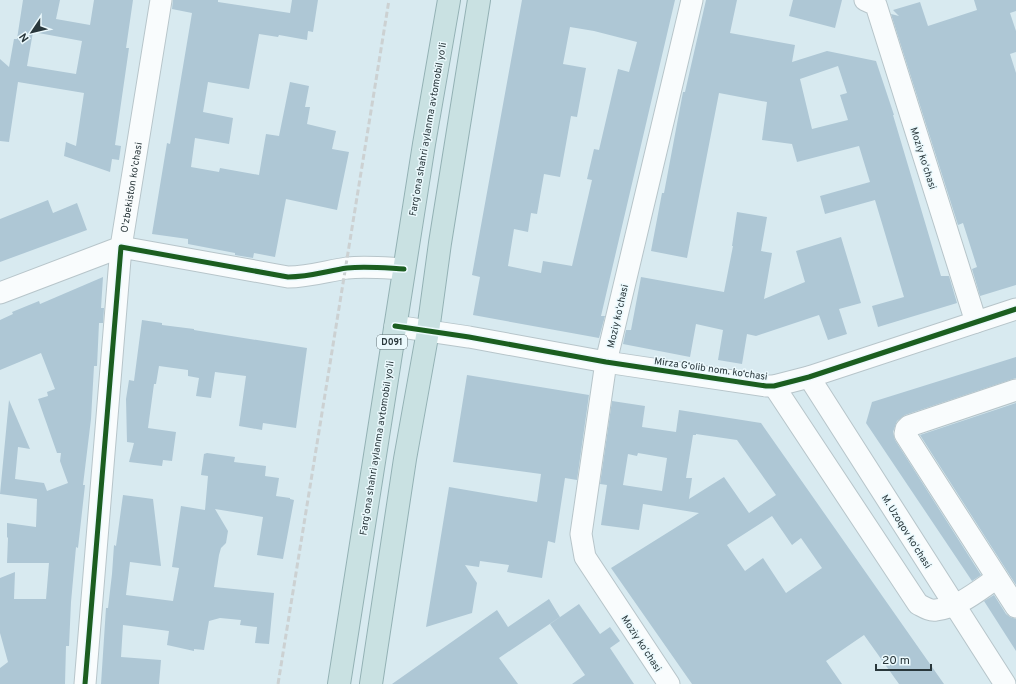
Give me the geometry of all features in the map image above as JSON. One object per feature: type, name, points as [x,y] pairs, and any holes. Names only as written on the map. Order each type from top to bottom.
[{"type":"highway","name":"Fargʻona shahri aylanma avtomobil yoʻli","points":[[339,684],[424,144],[449,0]]},
{"type":"highway","points":[[371,684],[405,459],[428,331],[440,243],[479,0]]},
{"type":"street","name":"O'zbekiston ko'chasi","points":[[85,684],[121,247],[161,0]]},
{"type":"street","name":"Moziy koʻchasi","points":[[669,684],[585,557],[581,534],[606,362],[692,0]]},
{"type":"street","name":"Moziy koʻchasi","points":[[865,0],[876,5],[976,322]]},
{"type":"street","points":[[0,292],[121,247],[288,277],[303,277],[345,268],[366,266],[404,269]]},
{"type":"street","name":"Mirza G‘olib nom. ko‘chasi","points":[[395,326],[606,362],[774,386],[809,377],[1016,309]]},
{"type":"street","name":"M. Uzoqov koʻchasi","points":[[809,377],[1006,684]]},
{"type":"street","points":[[774,386],[918,604],[927,609],[935,610],[954,605],[997,578]]},
{"type":"street","points":[[1016,390],[909,426],[906,429],[905,434],[1016,607]]},
{"type":"building","points":[[23,0],[60,0],[56,19],[90,25],[94,0],[133,0],[126,48],[129,48],[115,145],[121,146],[119,160],[112,159],[110,172],[64,156],[66,142],[76,146],[84,93],[18,82],[9,142],[0,141],[0,59],[9,67],[14,39],[17,39]],"holes":[[[33,32],[82,41],[76,74],[27,66]]]},
{"type":"building","points":[[173,0],[218,0],[218,2],[290,13],[292,0],[318,0],[313,32],[308,31],[307,40],[279,35],[278,37],[259,34],[249,89],[208,82],[203,112],[233,118],[229,144],[195,138],[191,167],[219,172],[220,168],[259,175],[266,134],[279,136],[290,82],[309,86],[305,107],[310,107],[307,124],[336,131],[332,149],[349,152],[337,210],[286,199],[275,257],[254,253],[253,258],[235,255],[235,253],[188,244],[188,239],[152,234],[167,143],[170,144],[192,13],[172,9]]},
{"type":"building","points":[[522,0],[675,0],[601,316],[605,316],[599,338],[473,315],[480,277],[472,275]],"holes":[[[570,27],[594,31],[637,42],[629,72],[618,69],[599,150],[594,149],[587,179],[592,180],[572,266],[543,261],[541,273],[508,266],[514,229],[528,232],[531,213],[537,214],[544,174],[560,177],[571,116],[577,117],[586,68],[563,64]]]},
{"type":"building","points":[[706,0],[737,0],[730,33],[795,45],[792,62],[827,51],[876,61],[894,115],[941,276],[949,276],[957,303],[878,327],[872,306],[904,297],[875,200],[825,214],[820,196],[870,182],[859,146],[797,162],[792,144],[762,140],[767,102],[719,93],[687,258],[651,251],[662,193],[664,193],[683,92],[685,92]],"holes":[[[838,66],[847,93],[840,95],[848,120],[812,129],[800,79]]]},
{"type":"building","points":[[793,0],[842,0],[835,28],[789,16]]},
{"type":"building","points":[[974,0],[1016,0],[1016,11],[1010,13],[1016,31],[1016,52],[1010,54],[1016,73],[1016,285],[980,296],[972,269],[977,267],[963,223],[958,225],[891,14],[899,16],[893,10],[920,2],[928,26],[977,10]]},
{"type":"building","points":[[48,200],[53,213],[77,203],[87,230],[0,262],[0,219]]},
{"type":"building","points":[[737,212],[767,217],[761,251],[772,253],[764,299],[805,282],[796,251],[841,237],[861,303],[839,309],[847,334],[828,340],[819,315],[756,336],[747,334],[742,364],[718,360],[723,330],[696,324],[690,357],[623,344],[626,330],[631,330],[641,277],[724,292],[733,246]]},
{"type":"building","points":[[103,277],[101,308],[104,308],[103,323],[99,323],[97,366],[94,366],[91,419],[83,485],[85,485],[78,548],[76,547],[71,602],[69,646],[66,646],[65,684],[0,684],[0,668],[8,662],[0,633],[0,578],[15,572],[14,599],[46,599],[49,563],[7,563],[7,523],[36,527],[37,499],[0,494],[9,400],[30,449],[18,447],[15,479],[44,483],[47,491],[68,483],[60,461],[61,453],[57,453],[38,399],[48,396],[47,392],[55,389],[41,353],[0,370],[0,320],[13,314],[12,312],[39,301],[40,304]]},
{"type":"building","points":[[142,320],[162,323],[162,325],[307,348],[296,428],[263,423],[262,430],[239,426],[246,376],[215,372],[211,398],[196,396],[199,378],[188,376],[188,370],[159,366],[156,384],[154,384],[148,428],[176,432],[172,461],[163,460],[162,466],[129,462],[134,443],[127,442],[126,399],[129,380],[134,381]]},
{"type":"building","points":[[1016,357],[1016,378],[905,415],[897,421],[893,432],[895,440],[981,575],[972,581],[866,423],[872,402]]},
{"type":"building","points":[[467,375],[589,395],[577,480],[565,478],[555,543],[548,541],[542,578],[507,572],[509,565],[480,561],[479,567],[465,565],[477,583],[472,613],[426,627],[449,487],[537,502],[541,474],[453,462]]},
{"type":"building","points":[[612,401],[645,406],[642,427],[676,432],[679,410],[761,423],[944,684],[899,684],[864,635],[826,661],[842,684],[692,684],[611,568],[699,513],[643,504],[639,530],[601,525],[607,485],[600,484]],"holes":[[[693,435],[737,440],[776,495],[749,513],[724,477],[689,499],[692,478],[686,478]],[[638,453],[667,458],[662,491],[623,485],[628,454],[637,456]],[[772,516],[792,545],[801,538],[822,568],[786,593],[763,558],[745,571],[727,545]]]},
{"type":"building","points":[[1016,403],[1016,585],[920,435]]},
{"type":"building","points":[[207,453],[235,457],[234,462],[266,466],[265,476],[279,478],[276,496],[294,500],[283,559],[257,555],[263,517],[215,509],[228,531],[226,543],[221,548],[219,555],[214,587],[274,593],[269,644],[255,643],[257,627],[240,625],[241,620],[220,618],[209,621],[204,650],[194,649],[194,651],[167,645],[169,631],[123,625],[121,657],[161,660],[159,684],[101,684],[106,608],[108,608],[114,545],[116,546],[123,495],[153,499],[161,566],[130,562],[126,595],[173,601],[179,568],[172,567],[181,506],[205,510],[208,476],[201,475],[204,454]]},
{"type":"building","points":[[994,595],[1006,614],[1016,619],[1016,651],[984,601]]},
{"type":"building","points":[[549,599],[560,617],[499,658],[518,684],[392,684],[497,610],[508,627]]},
{"type":"building","points":[[579,604],[600,634],[610,627],[620,641],[610,648],[634,684],[572,684],[585,675],[550,624]]},
{"type":"railway","points":[[278,684],[389,0]]},
{"type":"cycle path","points":[[85,684],[121,247],[288,277],[318,274],[354,267],[404,269]]},
{"type":"cycle path","points":[[395,326],[469,337],[606,362],[774,386],[809,377],[1016,309]]}]
